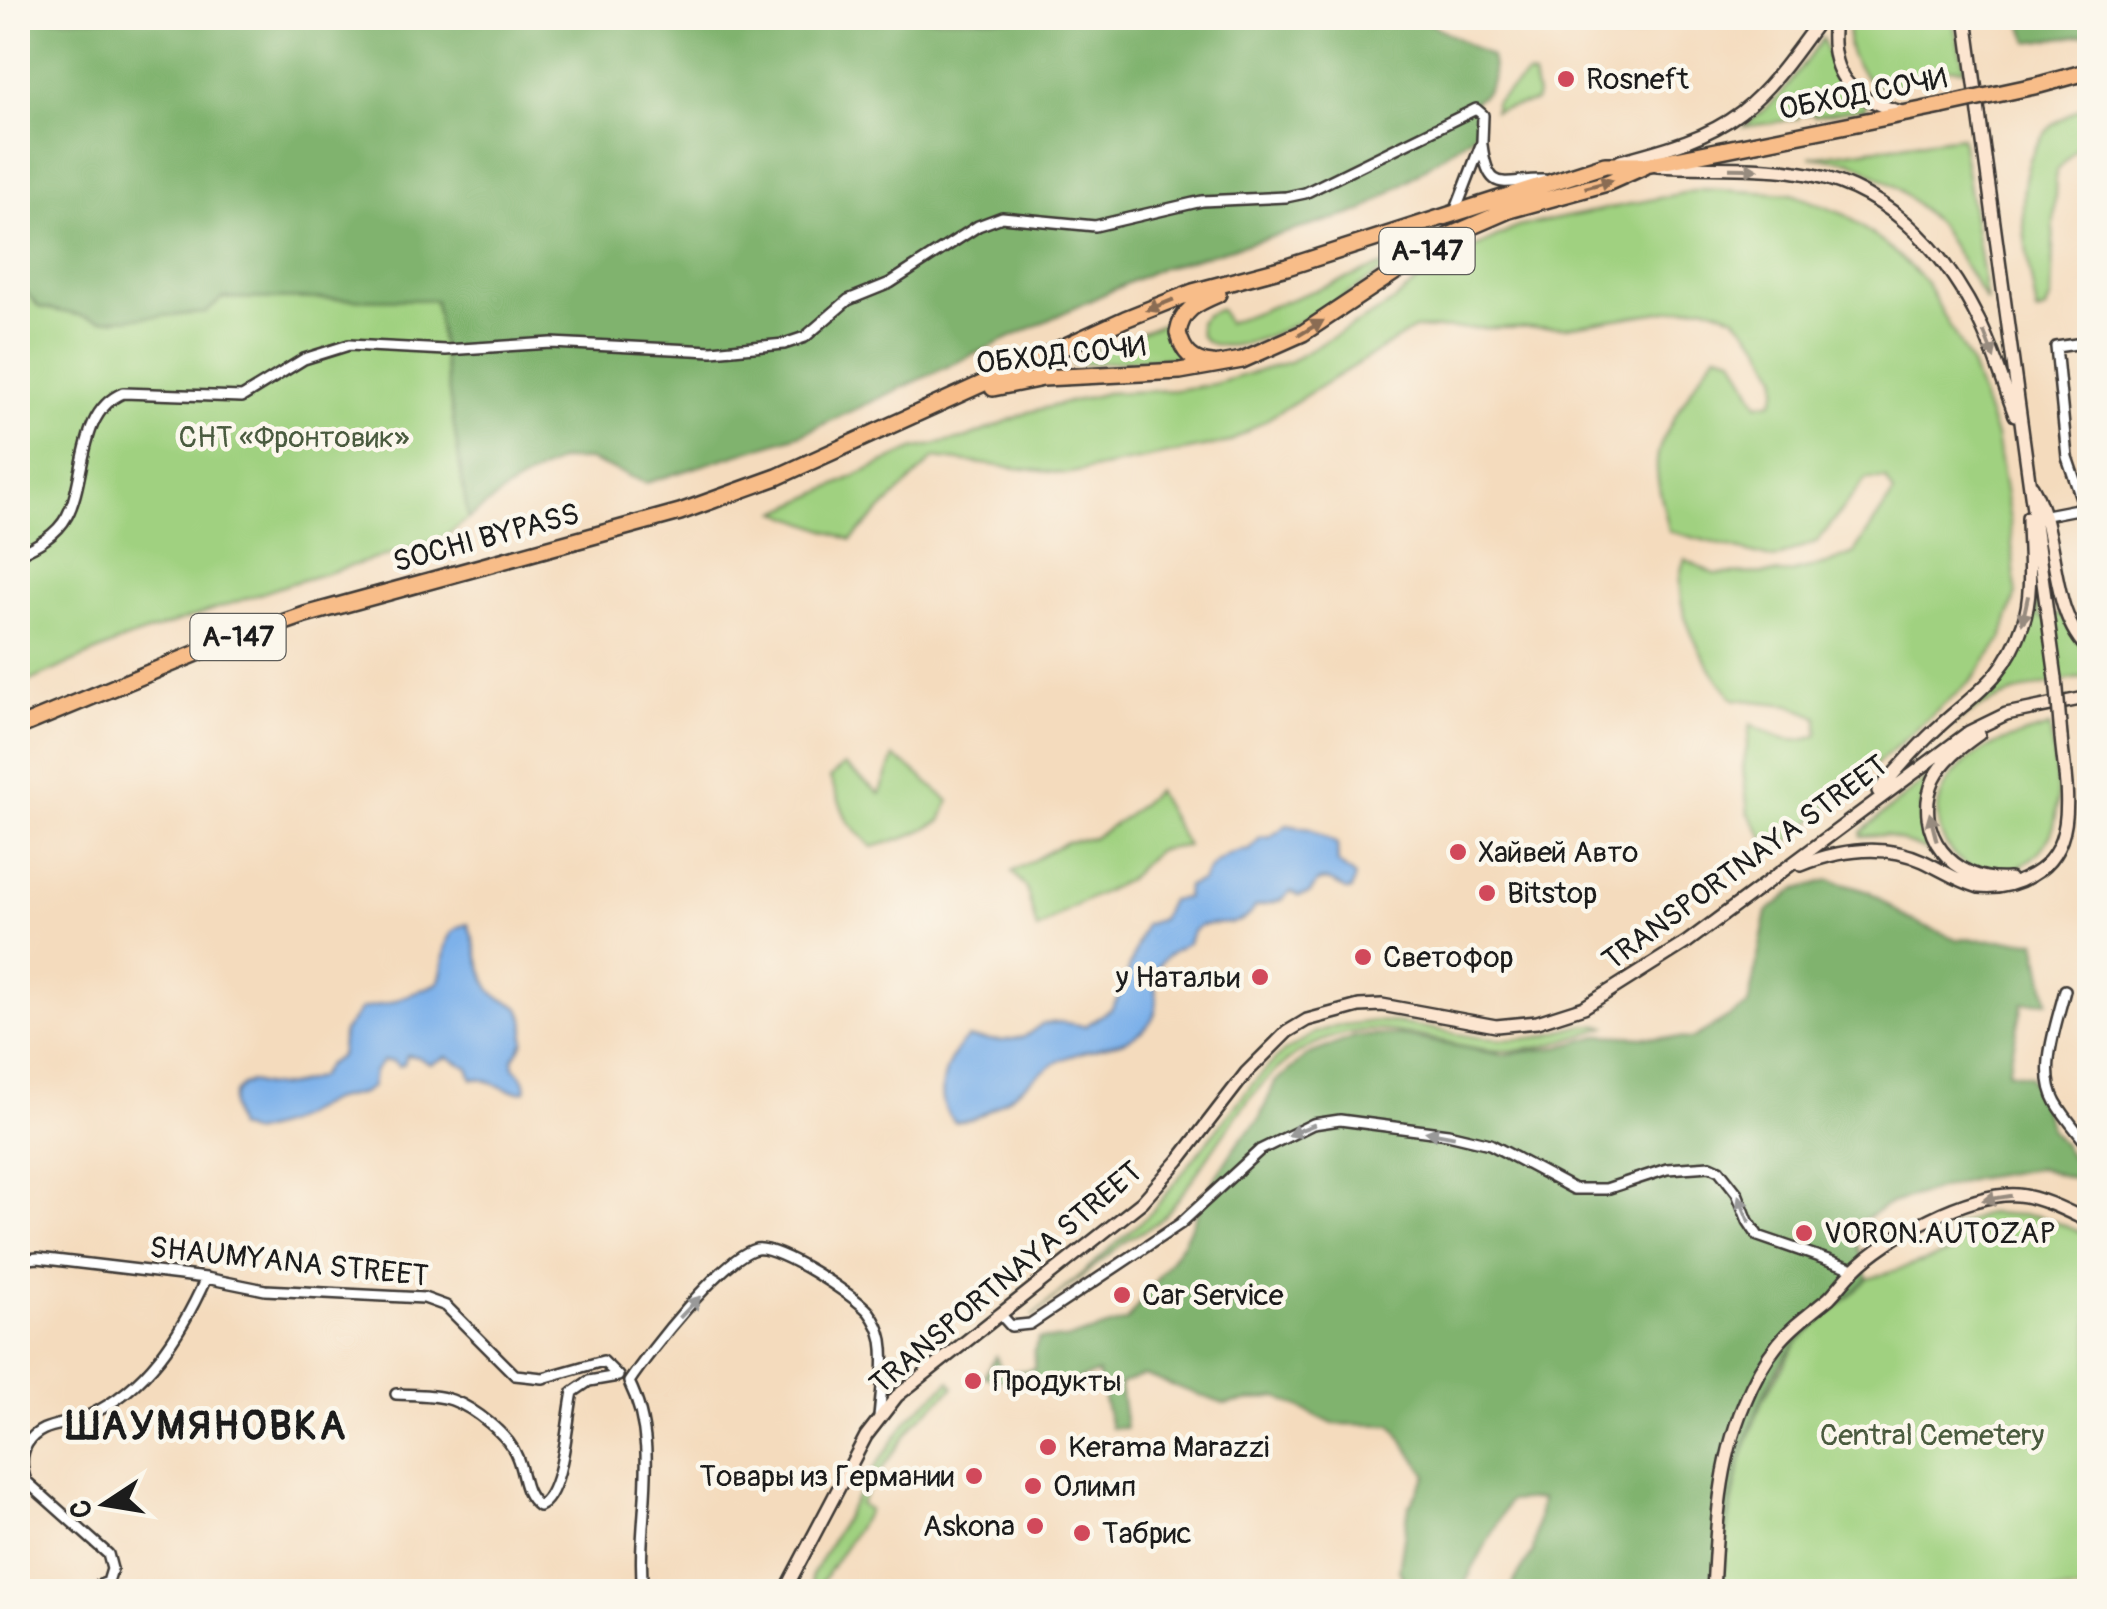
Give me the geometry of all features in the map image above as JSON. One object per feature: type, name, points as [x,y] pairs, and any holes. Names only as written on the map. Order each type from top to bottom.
[{"type":"highway","name":"ОБХОД СОЧИ","points":[[965,394],[1124,319],[1176,299],[1606,165],[1646,165],[1942,106],[2090,70]]},
{"type":"highway","name":"ОБХОД СОЧИ","points":[[965,394],[1069,375],[1165,372],[1222,365],[1263,353],[1303,333],[1449,236],[1509,210],[1607,183],[1646,165]]},
{"type":"highway","name":"А-147","points":[[1222,365],[1189,356],[1178,333],[1184,313],[1196,303],[1287,267]]},
{"type":"highway","name":"SOCHI BYPASS","points":[[18,727],[260,630],[680,512],[777,478],[965,394]]},
{"type":"main road","name":"А-147","points":[[1606,165],[1700,136],[1742,111],[1822,18]]},
{"type":"main road","points":[[1834,18],[1834,55],[1844,81],[1878,106],[1906,113]]},
{"type":"main road","name":"А-147","points":[[1966,18],[2028,478]]},
{"type":"main road","name":"А-147","points":[[1646,165],[1793,171],[1839,182],[1885,205],[1909,222],[1959,284],[1981,324],[2023,432]]},
{"type":"main road","points":[[2028,478],[2046,515],[2073,630],[2090,651]]},
{"type":"main road","points":[[1788,870],[1813,860],[1871,849],[1898,852],[1980,887],[2008,886],[2038,872],[2057,852],[2066,824],[2062,737],[2028,478]]},
{"type":"main road","points":[[1857,815],[1932,733],[1995,678],[2014,646],[2029,595],[2028,478]]},
{"type":"main road","name":"TRANSPORTNAYA STREET","points":[[784,1592],[879,1417],[920,1376],[1002,1316],[1142,1202],[1246,1073],[1287,1032],[1307,1020],[1359,1006],[1382,1005],[1496,1026],[1559,1017],[1607,994],[1656,963],[1788,870],[1944,747],[2006,714],[2090,696]]},
{"type":"main road","points":[[2006,714],[1962,746],[1940,770],[1930,794],[1931,824],[1944,855],[1973,877],[2004,880],[2038,872]]},
{"type":"main road","points":[[1713,1592],[1725,1466],[1744,1403],[1776,1346],[1832,1296],[1854,1269],[1923,1223],[1964,1205],[1993,1198],[2018,1195],[2090,1222]]},
{"type":"street","points":[[18,554],[52,534],[67,516],[85,446],[108,401],[124,392],[242,397],[304,359],[349,346],[433,350],[551,343],[735,351],[784,344],[805,337],[848,300],[890,283],[991,220],[1017,216],[1095,226],[1202,201],[1305,193],[1472,110],[1480,110],[1482,142],[1455,212]]},
{"type":"street","points":[[1482,142],[1484,161],[1494,180],[1509,184],[1554,180]]},
{"type":"street","points":[[2046,515],[2077,509],[2082,501],[2066,457],[2056,347],[2090,342]]},
{"type":"street","points":[[2064,990],[2049,1084],[2054,1100],[2090,1148]]},
{"type":"street","points":[[1002,1316],[1011,1326],[1030,1324],[1180,1224],[1260,1150],[1313,1124],[1340,1120],[1484,1142],[1574,1189],[1606,1189],[1667,1169],[1710,1166],[1719,1170],[1738,1194],[1758,1236],[1854,1269]]},
{"type":"street","points":[[644,1592],[646,1444],[639,1408],[628,1382],[671,1327],[732,1264],[754,1250],[776,1250],[855,1300],[876,1323],[882,1340],[879,1417]]},
{"type":"street","name":"SHAUMYANA STREET","points":[[18,1260],[38,1258],[206,1278],[266,1290],[424,1298],[446,1306],[516,1374],[543,1378],[603,1361],[628,1382]]},
{"type":"street","points":[[83,1592],[108,1582],[112,1569],[108,1554],[26,1481],[22,1470],[27,1444],[46,1427],[86,1418],[124,1395],[155,1368],[206,1278]]},
{"type":"street","points":[[396,1394],[450,1399],[468,1408],[516,1453],[526,1494],[539,1506],[549,1500],[559,1469],[573,1392],[589,1381],[618,1376]]},
{"type":"green space","points":[[18,18],[1420,18],[1491,57],[1493,71],[1489,88],[1474,101],[1480,121],[1472,136],[1363,211],[1158,269],[802,434],[646,483],[589,460],[561,460],[511,487],[468,519],[435,300],[222,298],[206,313],[102,320],[39,307],[18,283]]},
{"type":"green space","points":[[1619,18],[1688,18],[1623,38]]},
{"type":"green space","points":[[1852,18],[1952,18],[1965,69],[1940,70],[1896,86],[1876,84],[1866,77],[1850,53]]},
{"type":"green space","points":[[2020,18],[2089,18],[2089,34],[2029,42]]},
{"type":"green space","points":[[1823,38],[1837,76],[1866,108],[1798,115],[1798,119],[1744,127],[1781,95]]},
{"type":"green space","points":[[1528,75],[1533,77],[1535,102],[1494,111],[1495,102]]},
{"type":"green space","points":[[2089,104],[2089,135],[2056,171],[2051,297],[2046,310],[2037,313],[2024,225],[2025,180],[2030,159],[2049,129]]},
{"type":"green space","points":[[1961,137],[1987,302],[1939,225],[1898,188],[1851,161],[1810,157]]},
{"type":"green space","points":[[1703,189],[1792,194],[1846,215],[1925,281],[1971,365],[1996,436],[2010,521],[2016,593],[2002,639],[1972,680],[1774,854],[1748,812],[1743,768],[1751,724],[1776,736],[1800,740],[1818,735],[1818,717],[1790,705],[1734,699],[1701,652],[1684,614],[1680,576],[1685,559],[1714,574],[1790,573],[1826,564],[1854,553],[1894,493],[1886,479],[1866,479],[1818,541],[1774,559],[1669,531],[1658,482],[1658,454],[1674,418],[1717,353],[1734,357],[1758,404],[1773,401],[1777,390],[1777,375],[1762,346],[1734,316],[1704,305],[1567,327],[1414,329],[1230,442],[1066,474],[934,458],[851,540],[778,512],[913,449],[967,438],[1029,412],[1106,393],[1214,384],[1289,362],[1386,307],[1438,265],[1518,227]]},
{"type":"green space","points":[[1383,265],[1385,269],[1348,294],[1264,337],[1237,345],[1215,345],[1200,335],[1199,322],[1220,309],[1227,323]]},
{"type":"green space","name":"СНТ «Фронтовик»","points":[[18,283],[39,307],[221,298],[435,300],[468,519],[440,540],[289,584],[124,640],[18,686]]},
{"type":"green space","points":[[1167,322],[1181,357],[1072,365],[1074,359]]},
{"type":"green space","points":[[2038,593],[2040,618],[2061,614],[2089,657],[2089,677],[2018,692],[1952,725],[2012,663],[2031,625]]},
{"type":"green space","points":[[2050,727],[2057,802],[2054,826],[2043,847],[2009,871],[1985,872],[1963,863],[1947,846],[1938,823],[1940,798],[1955,772],[1994,745]]},
{"type":"green space","points":[[894,757],[949,801],[941,821],[905,838],[872,847],[847,820],[830,778],[844,765],[880,794]]},
{"type":"green space","points":[[1930,776],[1921,808],[1929,851],[1886,835],[1861,836],[1862,831]]},
{"type":"green space","points":[[1156,791],[1187,846],[1157,850],[1127,880],[1037,930],[1026,887],[1012,872],[1066,842],[1093,838]]},
{"type":"green space","points":[[1829,880],[1870,892],[1908,919],[1956,939],[2036,941],[2048,1001],[2023,1003],[2008,1071],[2030,1076],[2051,1130],[2085,1175],[2076,1180],[2039,1168],[1973,1179],[1891,1203],[1853,1226],[1868,1279],[1798,1342],[1764,1395],[1751,1426],[1733,1494],[1722,1591],[1508,1591],[1533,1552],[1541,1499],[1509,1501],[1461,1591],[1408,1591],[1399,1570],[1409,1506],[1427,1475],[1392,1425],[1333,1424],[1278,1397],[1224,1404],[1144,1375],[1120,1384],[1126,1428],[1111,1428],[1098,1373],[1040,1391],[984,1376],[996,1356],[1002,1373],[1035,1369],[1034,1351],[1039,1339],[1067,1339],[1127,1321],[1182,1244],[1212,1183],[1239,1141],[1259,1120],[1275,1082],[1309,1054],[1357,1036],[1399,1035],[1502,1055],[1560,1047],[1601,1035],[1691,1039],[1748,1006],[1767,912],[1795,890]]},
{"type":"green space","points":[[1376,1021],[1497,1039],[1539,1037],[1581,1026],[1606,1027],[1555,1044],[1515,1051],[1482,1049],[1385,1031],[1344,1034],[1313,1045],[1286,1062],[1263,1084],[1161,1219],[1127,1240],[1032,1317],[1151,1213],[1254,1082],[1280,1055],[1315,1033],[1335,1026]]},
{"type":"green space","name":"Central Cemetery","points":[[1987,1213],[2039,1216],[2089,1235],[2089,1591],[1722,1592],[1724,1545],[1741,1459],[1762,1401],[1797,1343],[1868,1279],[1956,1251],[1948,1229]]},
{"type":"green space","points":[[950,1381],[954,1387],[915,1422],[872,1483],[866,1480],[910,1417]]},
{"type":"green space","points":[[864,1484],[869,1488],[860,1504],[869,1510],[819,1586],[813,1586],[811,1577]]},
{"type":"water","points":[[1287,825],[1310,829],[1337,844],[1338,863],[1355,877],[1351,890],[1332,882],[1317,882],[1310,893],[1299,896],[1291,891],[1281,900],[1255,907],[1237,922],[1199,927],[1188,943],[1159,965],[1155,974],[1154,1015],[1139,1033],[1061,1060],[996,1106],[969,1120],[955,1122],[947,1113],[943,1103],[944,1079],[953,1055],[968,1038],[1002,1041],[1024,1037],[1042,1024],[1060,1022],[1085,1026],[1111,1009],[1120,995],[1144,925],[1161,919],[1170,900],[1186,898],[1187,886],[1202,881],[1221,859],[1250,850],[1260,838],[1270,837]]},
{"type":"water","points":[[468,924],[489,987],[514,1004],[523,1016],[524,1042],[513,1059],[525,1081],[525,1091],[472,1079],[468,1068],[447,1057],[430,1064],[407,1055],[399,1066],[383,1061],[374,1072],[372,1087],[362,1093],[331,1100],[284,1124],[252,1133],[237,1128],[232,1101],[243,1085],[250,1081],[284,1086],[319,1077],[340,1056],[343,1032],[361,1009],[392,1002],[438,983],[448,940],[458,927]]},
{"type":"place","name":"Rosneft","points":[[1566,79]]},
{"type":"place","name":"Хайвей Авто","points":[[1458,852]]},
{"type":"place","name":"Bitstop","points":[[1487,893]]},
{"type":"place","name":"Светофор","points":[[1363,957]]},
{"type":"place","name":"у Натальи","points":[[1260,977]]},
{"type":"place","name":"VORON.AUTOZAP","points":[[1804,1233]]},
{"type":"place","name":"Car Service","points":[[1122,1295]]},
{"type":"place","name":"Продукты","points":[[973,1381]]},
{"type":"place","name":"Kerama Marazzi","points":[[1048,1447]]},
{"type":"place","name":"Товары из Германии","points":[[974,1476]]},
{"type":"place","name":"Олимп","points":[[1033,1486]]},
{"type":"place","name":"Askona","points":[[1035,1526]]},
{"type":"place","name":"Табрис","points":[[1082,1533]]},
{"type":"district","name":"ШАУМЯНОВКА","points":[[207,1426]]}]
